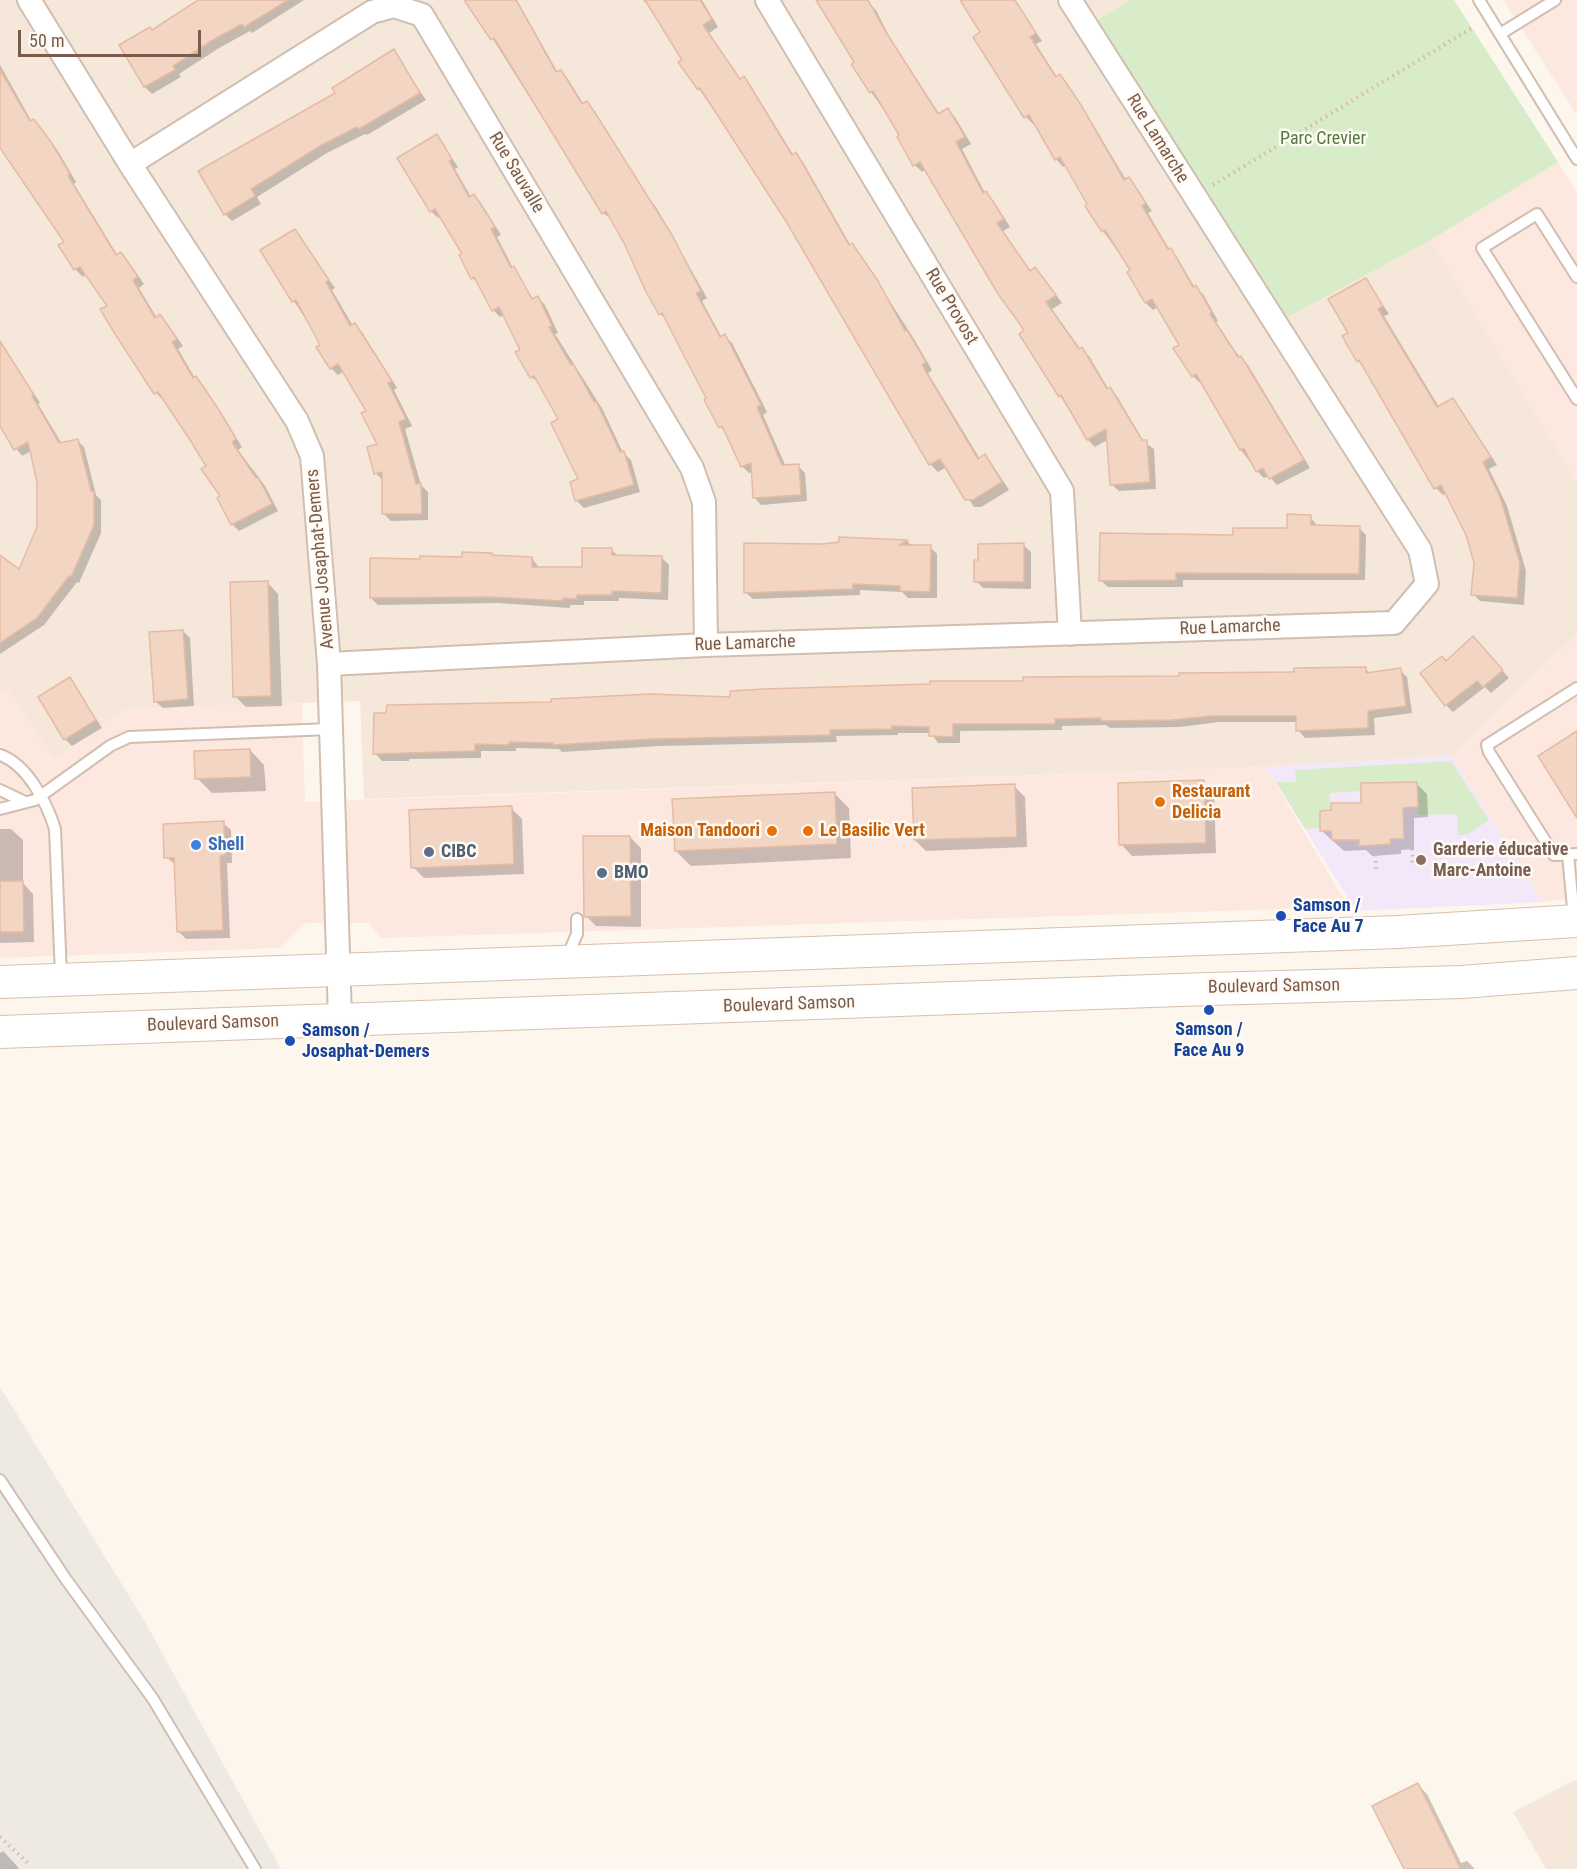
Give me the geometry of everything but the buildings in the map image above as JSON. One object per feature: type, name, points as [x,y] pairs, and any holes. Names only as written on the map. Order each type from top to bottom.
[{"type":"street","name":"Avenue Josaphat-Demers","points":[[29,0],[130,164],[297,421],[312,456],[329,664],[340,1019]]},
{"type":"street","name":"Rue Provost","points":[[766,0],[1062,491],[1070,634]]},
{"type":"street","name":"Rue Lamarche","points":[[329,664],[706,645],[1394,623],[1427,585],[1420,550],[1070,0]]},
{"type":"street","name":"Rue Sauvalle","points":[[130,164],[372,12],[394,6],[422,15],[692,468],[704,502],[706,645]]},
{"type":"street","points":[[0,982],[1398,932],[1576,922]]},
{"type":"street","name":"Boulevard Samson","points":[[0,1032],[1242,987],[1462,982],[1577,973]]},
{"type":"lane","points":[[1479,0],[1577,159]]},
{"type":"lane","points":[[1500,34],[1555,0]]},
{"type":"lane","points":[[1577,278],[1537,214],[1482,248],[1577,399]]},
{"type":"lane","points":[[1576,922],[1572,855],[1554,855],[1489,753],[1487,745],[1577,688]]},
{"type":"lane","points":[[0,809],[40,796],[110,746],[129,737],[331,729]]},
{"type":"lane","points":[[0,755],[15,763],[40,796],[51,817],[57,842],[61,980]]},
{"type":"lane","points":[[0,790],[25,802]]},
{"type":"lane","points":[[564,963],[577,934],[577,919]]},
{"type":"lane","points":[[0,1480],[92,1616],[153,1699],[255,1869]]},
{"type":"path","points":[[1194,196],[1472,28]]},
{"type":"path","points":[[1410,807],[1413,867]]},
{"type":"path","points":[[1375,849],[1376,869]]},
{"type":"path","points":[[0,1837],[30,1865]]},
{"type":"shaded area","points":[[0,0],[1130,0],[1087,26],[1277,323],[1431,240],[1577,481],[1577,634],[1452,756],[1266,767],[364,799],[360,701],[127,709],[54,759],[7,689],[0,693]]},
{"type":"shaded area","points":[[1503,0],[1577,0],[1577,115]]},
{"type":"shaded area","points":[[1558,162],[1577,192],[1577,481],[1431,240]]},
{"type":"shaded area","points":[[1577,634],[1577,897],[1543,902],[1452,756]]},
{"type":"shaded area","points":[[7,688],[54,759],[127,709],[302,703],[305,802],[1266,767],[1348,907],[380,938],[369,923],[306,923],[281,948],[0,958],[0,693]]},
{"type":"shaded area","name":"Garderie éducative Marc-Antoine","points":[[1452,756],[1543,902],[1356,911],[1266,767]]},
{"type":"shaded area","points":[[0,1387],[144,1620],[281,1869],[0,1869]]},
{"type":"shaded area","points":[[1577,1779],[1577,1869],[1546,1869],[1513,1812]]},
{"type":"green space","name":"Parc Crevier","points":[[1130,0],[1454,0],[1558,162],[1431,240],[1277,323],[1087,26]]},
{"type":"green space","points":[[1451,761],[1489,820],[1468,834],[1458,835],[1457,814],[1418,815],[1416,782],[1361,783],[1361,791],[1330,793],[1331,810],[1320,811],[1320,828],[1305,829],[1276,782],[1296,782],[1295,770]]},
{"type":"place","name":"Restaurant Delicia","points":[[1160,802]]},
{"type":"place","name":"Maison Tandoori","points":[[772,831]]},
{"type":"place","name":"Le Basilic Vert","points":[[808,831]]},
{"type":"place","name":"Shell","points":[[196,845]]},
{"type":"place","name":"CIBC","points":[[429,852]]},
{"type":"place","name":"Garderie éducative Marc-Antoine","points":[[1421,860]]},
{"type":"place","name":"BMO","points":[[602,873]]},
{"type":"place","name":"Samson / Face Au 7","points":[[1281,916]]},
{"type":"place","name":"Samson / Face Au 9","points":[[1209,1010]]},
{"type":"place","name":"Samson / Josaphat-Demers","points":[[290,1041]]}]
